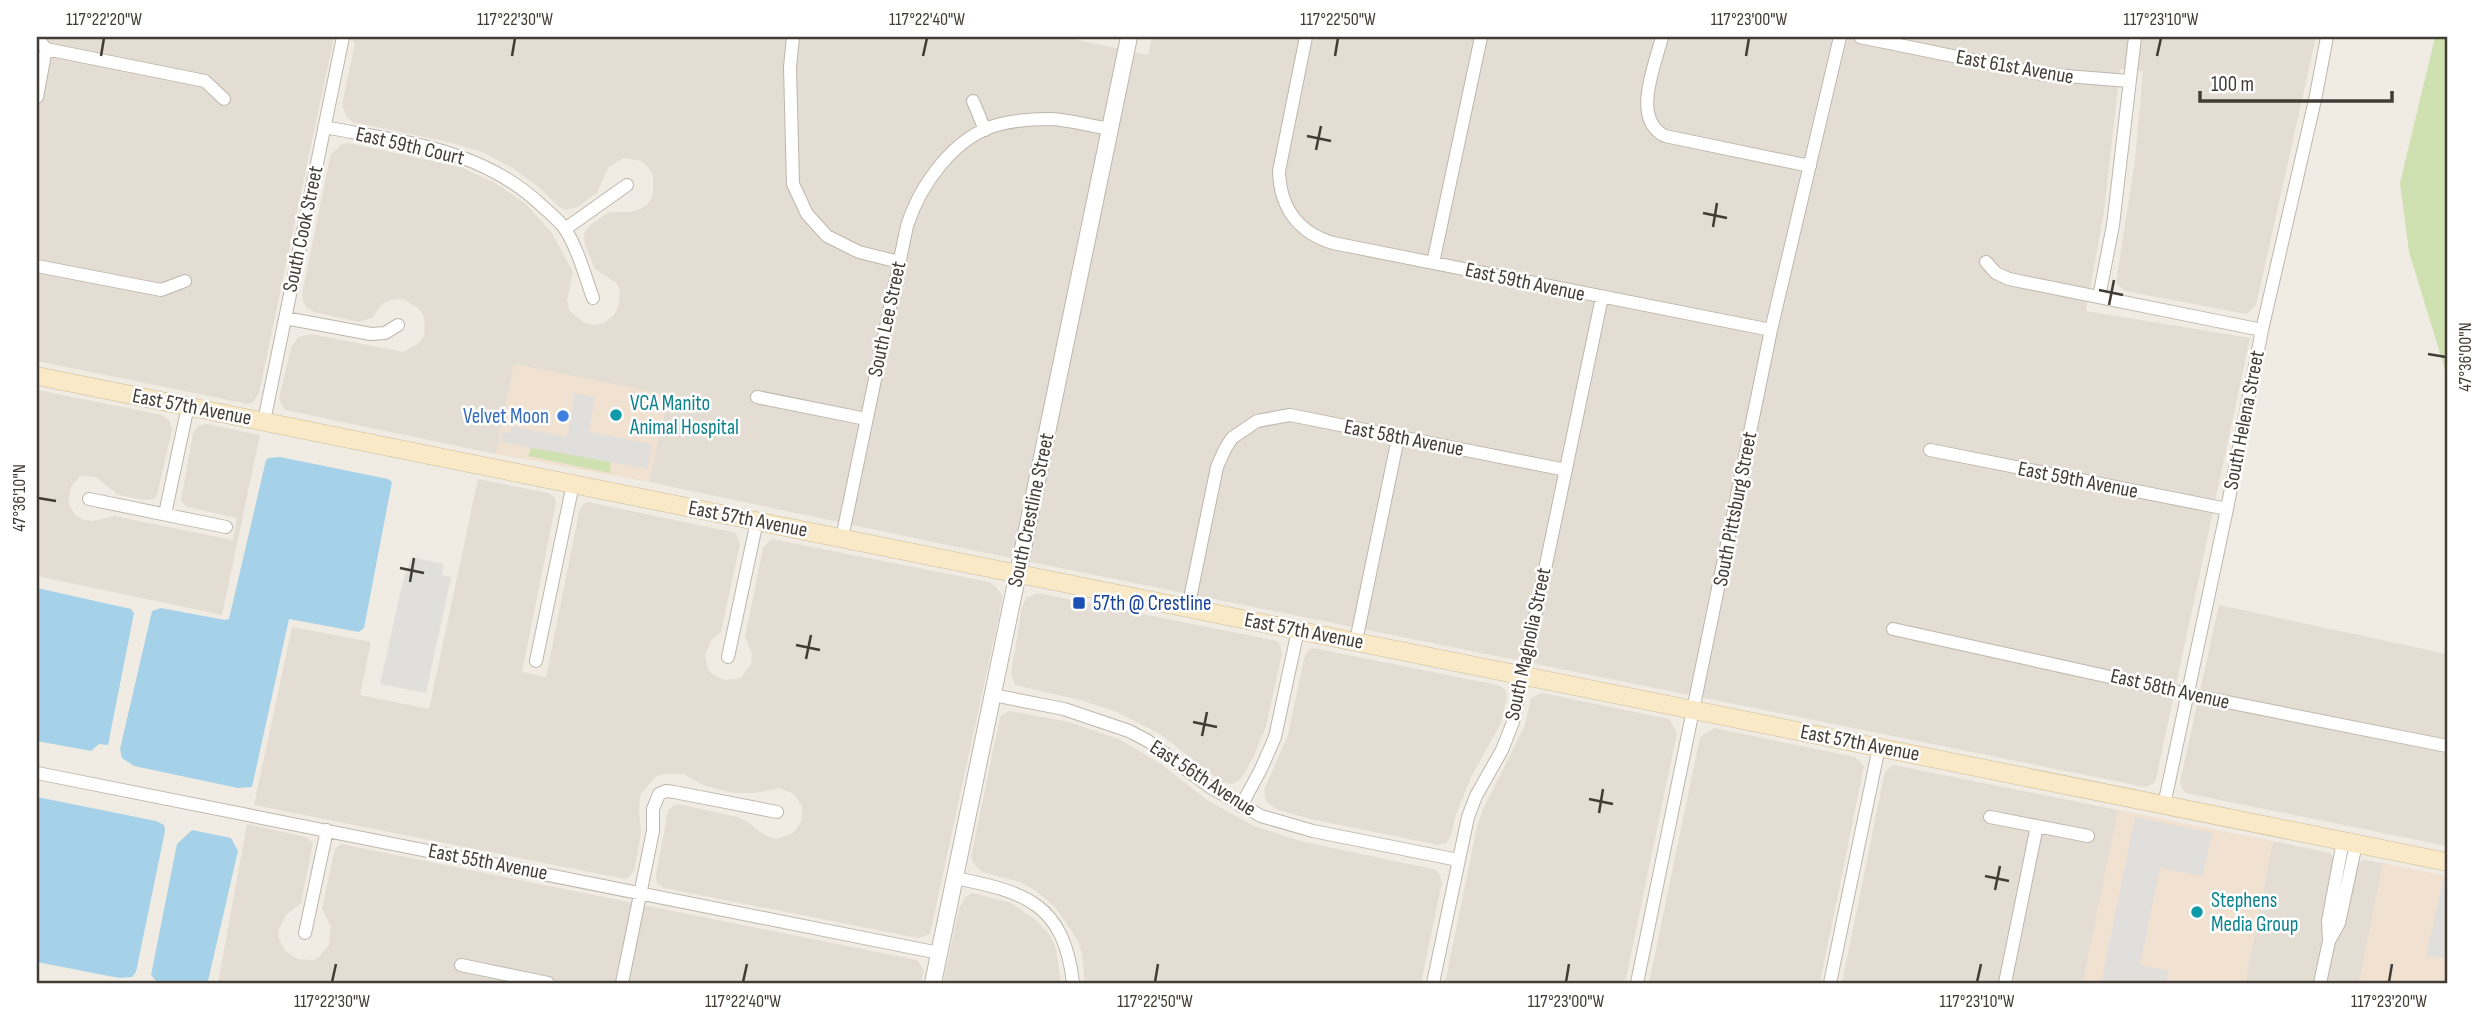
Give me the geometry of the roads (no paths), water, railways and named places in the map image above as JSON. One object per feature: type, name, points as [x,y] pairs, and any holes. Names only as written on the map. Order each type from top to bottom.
[{"type":"main road","name":"East 57th Avenue","points":[[37,376],[2447,862]]},
{"type":"street","points":[[37,37],[46,49],[205,81],[224,99]]},
{"type":"street","name":"South Cook Street","points":[[264,421],[343,37]]},
{"type":"street","points":[[793,37],[790,67],[793,184],[807,214],[827,236],[859,252],[899,262]]},
{"type":"street","name":"South Crestline Street","points":[[933,983],[1129,37]]},
{"type":"street","name":"East 59th Avenue","points":[[1306,37],[1279,172],[1279,186],[1289,212],[1298,225],[1320,239],[1771,330]]},
{"type":"street","points":[[1433,263],[1481,37]]},
{"type":"street","points":[[1662,37],[1647,99],[1648,117],[1658,132],[1665,136],[1810,166]]},
{"type":"street","name":"South Pittsburg Street","points":[[1636,983],[1771,330],[1840,37]]},
{"type":"street","name":"East 61st Avenue","points":[[1860,37],[2041,74],[2129,81]]},
{"type":"street","points":[[2099,297],[2117,202],[2135,37]]},
{"type":"street","name":"South Helena Street","points":[[2164,805],[2262,330],[2327,37]]},
{"type":"street","points":[[37,97],[46,49]]},
{"type":"street","points":[[973,101],[985,130]]},
{"type":"street","name":"South Lee Street","points":[[842,538],[899,262],[911,212],[925,185],[946,159],[985,130],[997,125],[1033,119],[1054,119],[1110,129]]},
{"type":"street","name":"East 59th Court","points":[[324,127],[418,146],[480,163],[500,173],[531,195],[565,229],[593,298]]},
{"type":"street","points":[[565,229],[627,186]]},
{"type":"street","points":[[1986,262],[1997,273],[2009,279],[2262,330]]},
{"type":"street","points":[[37,266],[161,290],[185,281]]},
{"type":"street","name":"South Magnolia Street","points":[[1433,983],[1472,805],[1502,750],[1513,722],[1602,298]]},
{"type":"street","points":[[285,318],[371,334],[385,333],[398,325]]},
{"type":"street","points":[[757,397],[866,419]]},
{"type":"street","points":[[165,514],[188,406]]},
{"type":"street","name":"East 58th Avenue","points":[[1188,608],[1217,467],[1232,438],[1267,417],[1290,415],[1566,470]]},
{"type":"street","points":[[1356,641],[1398,438]]},
{"type":"street","name":"East 59th Avenue","points":[[1930,450],[2227,509]]},
{"type":"street","points":[[536,662],[573,484]]},
{"type":"street","points":[[89,499],[226,527]]},
{"type":"street","points":[[729,657],[757,521]]},
{"type":"street","name":"East 58th Avenue","points":[[1893,629],[2188,694],[2447,746]]},
{"type":"street","points":[[1241,806],[1275,737],[1298,630]]},
{"type":"street","name":"East 56th Avenue","points":[[993,695],[1064,709],[1120,727],[1148,741],[1210,787],[1241,806],[1272,820],[1313,831],[1458,860]]},
{"type":"street","points":[[1830,983],[1879,747]]},
{"type":"street","name":"East 55th Avenue","points":[[37,773],[939,953]]},
{"type":"street","points":[[622,983],[653,831],[653,809],[659,794],[674,792],[777,812]]},
{"type":"street","points":[[1990,817],[2088,836]]},
{"type":"street","points":[[2005,983],[2037,826]]},
{"type":"street","points":[[305,933],[327,830]]},
{"type":"street","points":[[2320,983],[2329,941],[2339,923],[2349,842]]},
{"type":"street","points":[[955,878],[1003,888],[1018,894],[1044,911],[1063,941],[1073,983]]},
{"type":"street","points":[[461,965],[548,983]]},
{"type":"water","points":[[280,457],[392,482],[364,628],[359,632],[289,619],[252,787],[238,788],[134,766],[122,758],[120,749],[152,611],[161,608],[229,619],[266,460]]},
{"type":"water","points":[[37,588],[131,609],[134,613],[108,745],[99,744],[91,751],[37,741]]},
{"type":"water","points":[[37,797],[156,821],[164,825],[165,831],[136,972],[132,977],[119,978],[37,962]]},
{"type":"water","points":[[192,830],[231,838],[238,851],[208,981],[158,983],[151,975],[177,844]]},
{"type":"place","name":"VCA Manito Animal Hospital","points":[[616,415]]},
{"type":"place","name":"Velvet Moon","points":[[563,416]]},
{"type":"place","name":"57th @ Crestline","points":[[1079,603]]},
{"type":"place","name":"Stephens Media Group","points":[[2197,912]]}]
